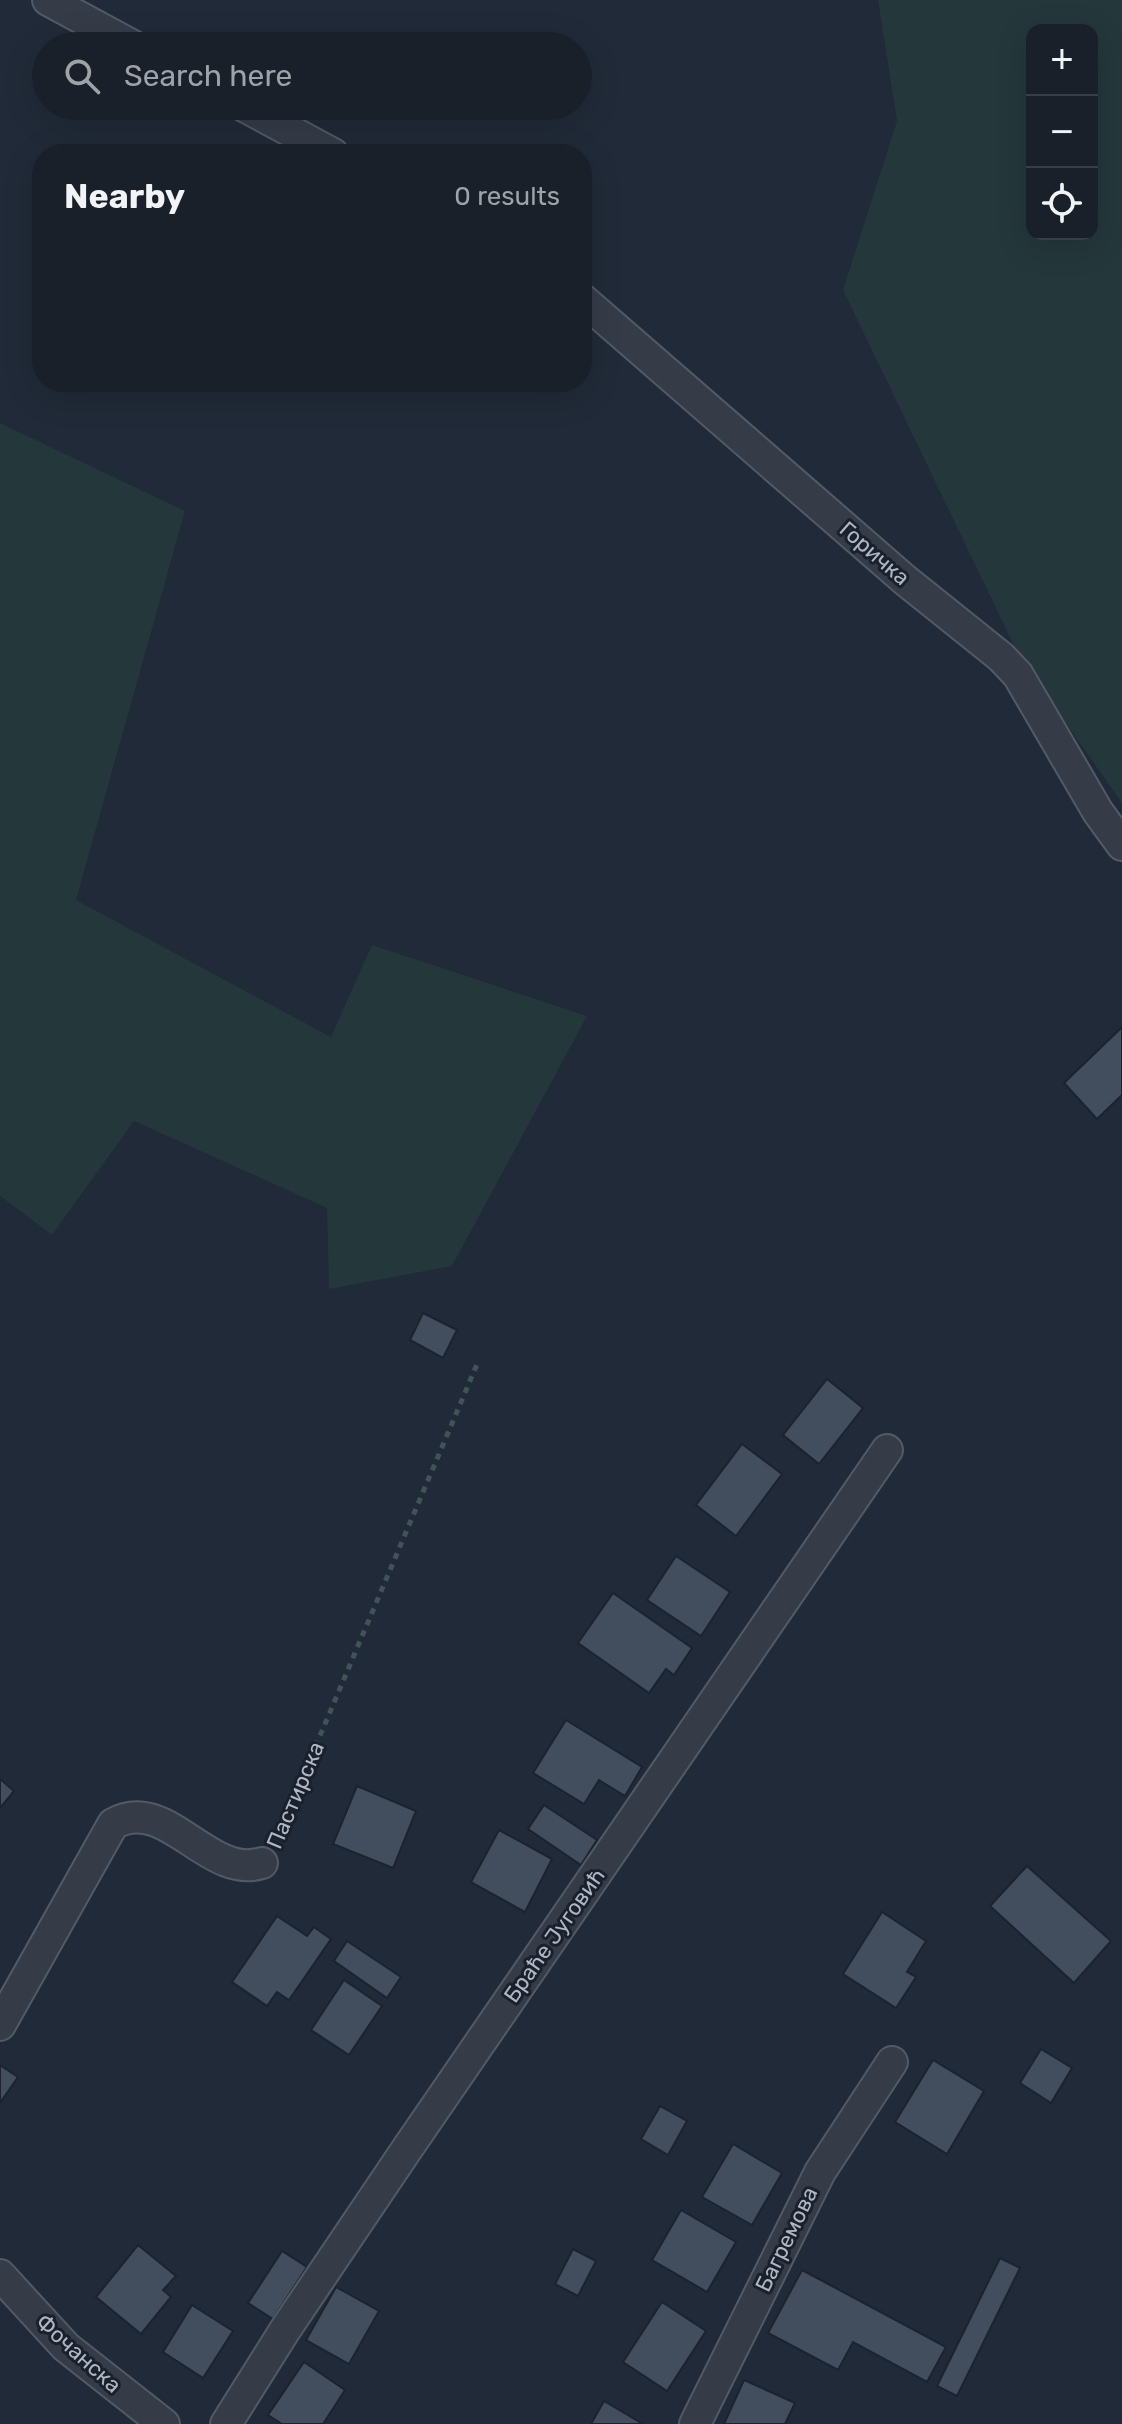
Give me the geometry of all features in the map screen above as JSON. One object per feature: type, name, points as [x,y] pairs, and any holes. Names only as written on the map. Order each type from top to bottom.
[{"type":"street","points":[[48,0],[107,32]]},
{"type":"street","points":[[270,120],[314,144]]},
{"type":"street","name":"Горичка","points":[[592,308],[905,580],[1001,657],[1018,675],[1098,812],[1122,845]]},
{"type":"street","name":"Браће Југовић","points":[[226,2424],[285,2330],[399,2162],[887,1450]]},
{"type":"street","name":"Пастирска","points":[[0,2025],[113,1824],[137,1815],[152,1819],[226,1861],[248,1866],[262,1863]]},
{"type":"street","name":"Багремова","points":[[695,2424],[820,2172],[892,2062]]},
{"type":"street","name":"Фочанска","points":[[0,2275],[66,2347],[164,2424]]},
{"type":"path","name":"Пастирска","points":[[262,1863],[269,1857],[478,1362]]},
{"type":"shaded area","points":[[878,0],[1122,0],[1122,803],[1020,658],[843,290],[897,121]]},
{"type":"shaded area","points":[[0,423],[185,511],[76,900],[331,1037],[372,945],[587,1016],[452,1266],[329,1289],[327,1208],[134,1121],[52,1235],[0,1196]]},
{"type":"building","points":[[1122,1027],[1122,1095],[1097,1119],[1064,1083]]},
{"type":"building","points":[[423,1313],[457,1330],[443,1358],[410,1340]]},
{"type":"building","points":[[827,1379],[863,1408],[819,1464],[783,1435]]},
{"type":"building","points":[[742,1444],[782,1474],[736,1536],[696,1505]]},
{"type":"building","points":[[676,1556],[730,1592],[701,1636],[647,1600]]},
{"type":"building","points":[[613,1593],[692,1648],[674,1675],[666,1669],[649,1693],[578,1643]]},
{"type":"building","points":[[566,1720],[642,1767],[625,1796],[599,1780],[584,1804],[533,1773]]},
{"type":"building","points":[[0,1779],[14,1791],[0,1808]]},
{"type":"building","points":[[357,1786],[416,1811],[393,1868],[333,1844]]},
{"type":"building","points":[[544,1805],[597,1840],[581,1865],[528,1829]]},
{"type":"building","points":[[499,1830],[552,1859],[525,1912],[471,1882]]},
{"type":"building","points":[[1027,1866],[1111,1941],[1074,1983],[990,1906]]},
{"type":"building","points":[[882,1912],[926,1941],[907,1972],[916,1977],[896,2008],[843,1974]]},
{"type":"building","points":[[277,1916],[307,1936],[314,1927],[331,1939],[289,2000],[277,1992],[267,2006],[232,1982]]},
{"type":"building","points":[[347,1941],[401,1977],[387,1998],[334,1961]]},
{"type":"building","points":[[344,1980],[382,2006],[349,2055],[311,2030]]},
{"type":"building","points":[[1041,2049],[1072,2068],[1051,2103],[1020,2083]]},
{"type":"building","points":[[933,2060],[984,2091],[947,2154],[895,2122]]},
{"type":"building","points":[[0,2065],[18,2077],[0,2103]]},
{"type":"building","points":[[660,2106],[687,2121],[668,2155],[641,2139]]},
{"type":"building","points":[[733,2144],[782,2173],[752,2225],[702,2197]]},
{"type":"building","points":[[681,2210],[736,2242],[707,2292],[652,2260]]},
{"type":"building","points":[[138,2245],[176,2276],[163,2290],[171,2297],[141,2334],[96,2297]]},
{"type":"building","points":[[573,2249],[596,2261],[578,2296],[555,2284]]},
{"type":"building","points":[[282,2251],[307,2267],[273,2319],[248,2303]]},
{"type":"building","points":[[1000,2258],[1020,2268],[957,2396],[937,2386]]},
{"type":"building","points":[[802,2270],[946,2347],[927,2382],[853,2342],[838,2370],[768,2333]]},
{"type":"building","points":[[336,2287],[379,2311],[349,2364],[306,2340]]},
{"type":"building","points":[[662,2302],[706,2331],[667,2391],[623,2362]]},
{"type":"building","points":[[192,2305],[233,2331],[203,2378],[163,2352]]},
{"type":"building","points":[[304,2362],[345,2390],[323,2424],[282,2424],[268,2415]]},
{"type":"building","points":[[744,2380],[795,2403],[785,2424],[724,2424]]},
{"type":"building","points":[[604,2401],[643,2424],[591,2424]]}]
